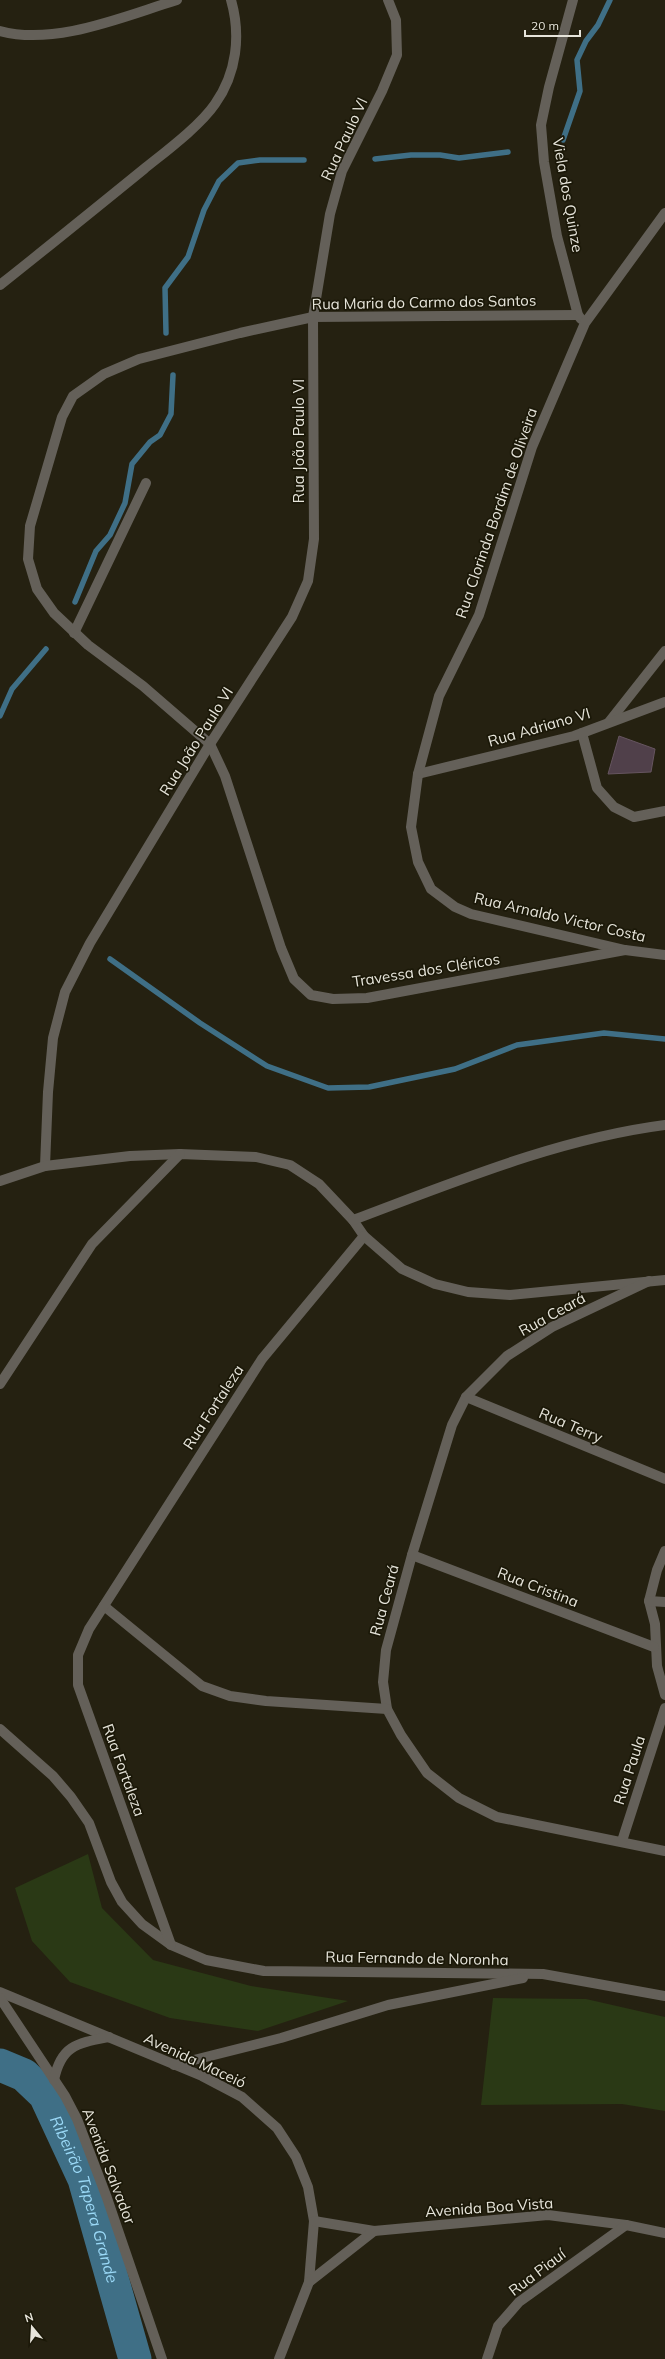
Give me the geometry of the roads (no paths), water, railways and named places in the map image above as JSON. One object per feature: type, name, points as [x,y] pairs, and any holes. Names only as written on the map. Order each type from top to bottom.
[{"type":"street","points":[[0,32],[38,36],[72,31],[178,0]]},
{"type":"street","points":[[0,285],[179,140],[215,104],[230,75],[236,50],[237,21],[231,0]]},
{"type":"street","name":"Rua Paulo VI","points":[[313,318],[330,214],[342,171],[382,91],[397,55],[396,20],[388,0]]},
{"type":"street","name":"Viela dos Quinze","points":[[573,0],[548,87],[541,125],[544,162],[558,236],[578,315],[585,323]]},
{"type":"street","name":"Rua Clorinda Bordim de Oliveira","points":[[418,774],[439,696],[479,615],[532,447],[585,323],[665,213]]},
{"type":"street","name":"Rua Maria do Carmo dos Santos","points":[[210,744],[143,686],[74,633],[54,613],[37,589],[28,559],[30,526],[62,417],[73,396],[104,374],[139,359],[240,332],[313,318],[578,315]]},
{"type":"street","name":"Rua João Paulo VI","points":[[45,1166],[48,1092],[53,1038],[66,992],[90,943],[210,744],[292,617],[308,581],[314,539],[313,318]]},
{"type":"street","points":[[74,633],[146,483]]},
{"type":"street","points":[[609,722],[665,651]]},
{"type":"street","name":"Rua Adriano VI","points":[[418,774],[582,732],[664,704]]},
{"type":"street","points":[[582,732],[597,788],[614,807],[634,817],[660,812],[665,816]]},
{"type":"street","name":"Travessa dos Cléricos","points":[[210,744],[225,776],[281,948],[294,979],[311,995],[333,999],[367,998],[625,950]]},
{"type":"street","name":"Rua Arnaldo Victor Costa","points":[[418,774],[411,827],[418,862],[431,888],[455,907],[471,914],[625,950],[665,955]]},
{"type":"street","points":[[353,1220],[520,1159],[593,1137],[665,1125]]},
{"type":"street","points":[[0,1384],[92,1244],[180,1154]]},
{"type":"street","points":[[0,1181],[45,1166],[130,1156],[180,1154],[256,1157],[290,1165],[319,1184],[353,1220],[364,1236],[402,1269],[435,1284],[468,1292],[510,1295],[665,1280]]},
{"type":"street","name":"Rua Fortaleza","points":[[171,1945],[78,1685],[78,1655],[90,1629],[104,1606],[262,1359],[364,1236]]},
{"type":"street","name":"Rua Ceará","points":[[649,1281],[552,1327],[507,1356],[466,1397],[452,1425],[412,1555],[386,1650],[383,1682],[387,1710],[401,1735],[428,1773],[458,1798],[497,1817],[622,1841],[665,1851]]},
{"type":"street","name":"Rua Terry","points":[[466,1397],[665,1479]]},
{"type":"street","points":[[665,1551],[657,1570],[649,1601],[655,1624],[654,1647],[657,1666],[665,1695]]},
{"type":"street","name":"Rua Cristina","points":[[412,1555],[654,1647]]},
{"type":"street","points":[[649,1601],[665,1602]]},
{"type":"street","points":[[104,1606],[202,1686],[230,1696],[266,1702],[387,1710]]},
{"type":"street","name":"Rua Paula","points":[[622,1841],[665,1708]]},
{"type":"street","name":"Rua Fernando de Noronha","points":[[0,1729],[52,1776],[71,1797],[89,1823],[111,1882],[122,1902],[142,1924],[171,1945],[206,1960],[264,1971],[543,1974],[665,1996]]},
{"type":"street","points":[[174,2064],[281,2038],[388,2005],[543,1974]]},
{"type":"street","name":"Avenida Maceió","points":[[0,1992],[174,2064],[242,2097],[277,2128],[296,2157],[301,2169],[308,2187],[314,2221],[309,2282],[279,2359]]},
{"type":"street","name":"Avenida Salvador","points":[[0,1998],[71,2108],[107,2198],[162,2359]]},
{"type":"street","points":[[54,2080],[57,2063],[66,2052],[82,2042],[109,2037]]},
{"type":"street","name":"Avenida Boa Vista","points":[[314,2221],[374,2231],[548,2215],[626,2225],[665,2233]]},
{"type":"street","name":"Rua Piauí","points":[[487,2359],[498,2326],[519,2302],[626,2225]]},
{"type":"street","points":[[309,2282],[374,2231]]},
{"type":"waterway","points":[[563,140],[580,91],[577,60],[586,41],[598,25],[610,0]]},
{"type":"waterway","points":[[375,159],[411,155],[440,155],[459,158],[508,152]]},
{"type":"waterway","points":[[166,333],[165,288],[188,257],[204,210],[219,181],[238,163],[260,160],[304,160]]},
{"type":"waterway","points":[[75,602],[96,551],[110,535],[125,503],[132,464],[150,442],[160,435],[171,414],[173,375]]},
{"type":"waterway","points":[[0,716],[12,689],[46,649]]},
{"type":"waterway","points":[[110,959],[200,1023],[267,1066],[328,1088],[369,1087],[455,1069],[517,1045],[604,1033],[665,1039]]},
{"type":"waterway","name":"Ribeirão Tapera Grande","points":[[0,2065],[24,2075],[45,2095],[84,2179],[135,2359]]}]
